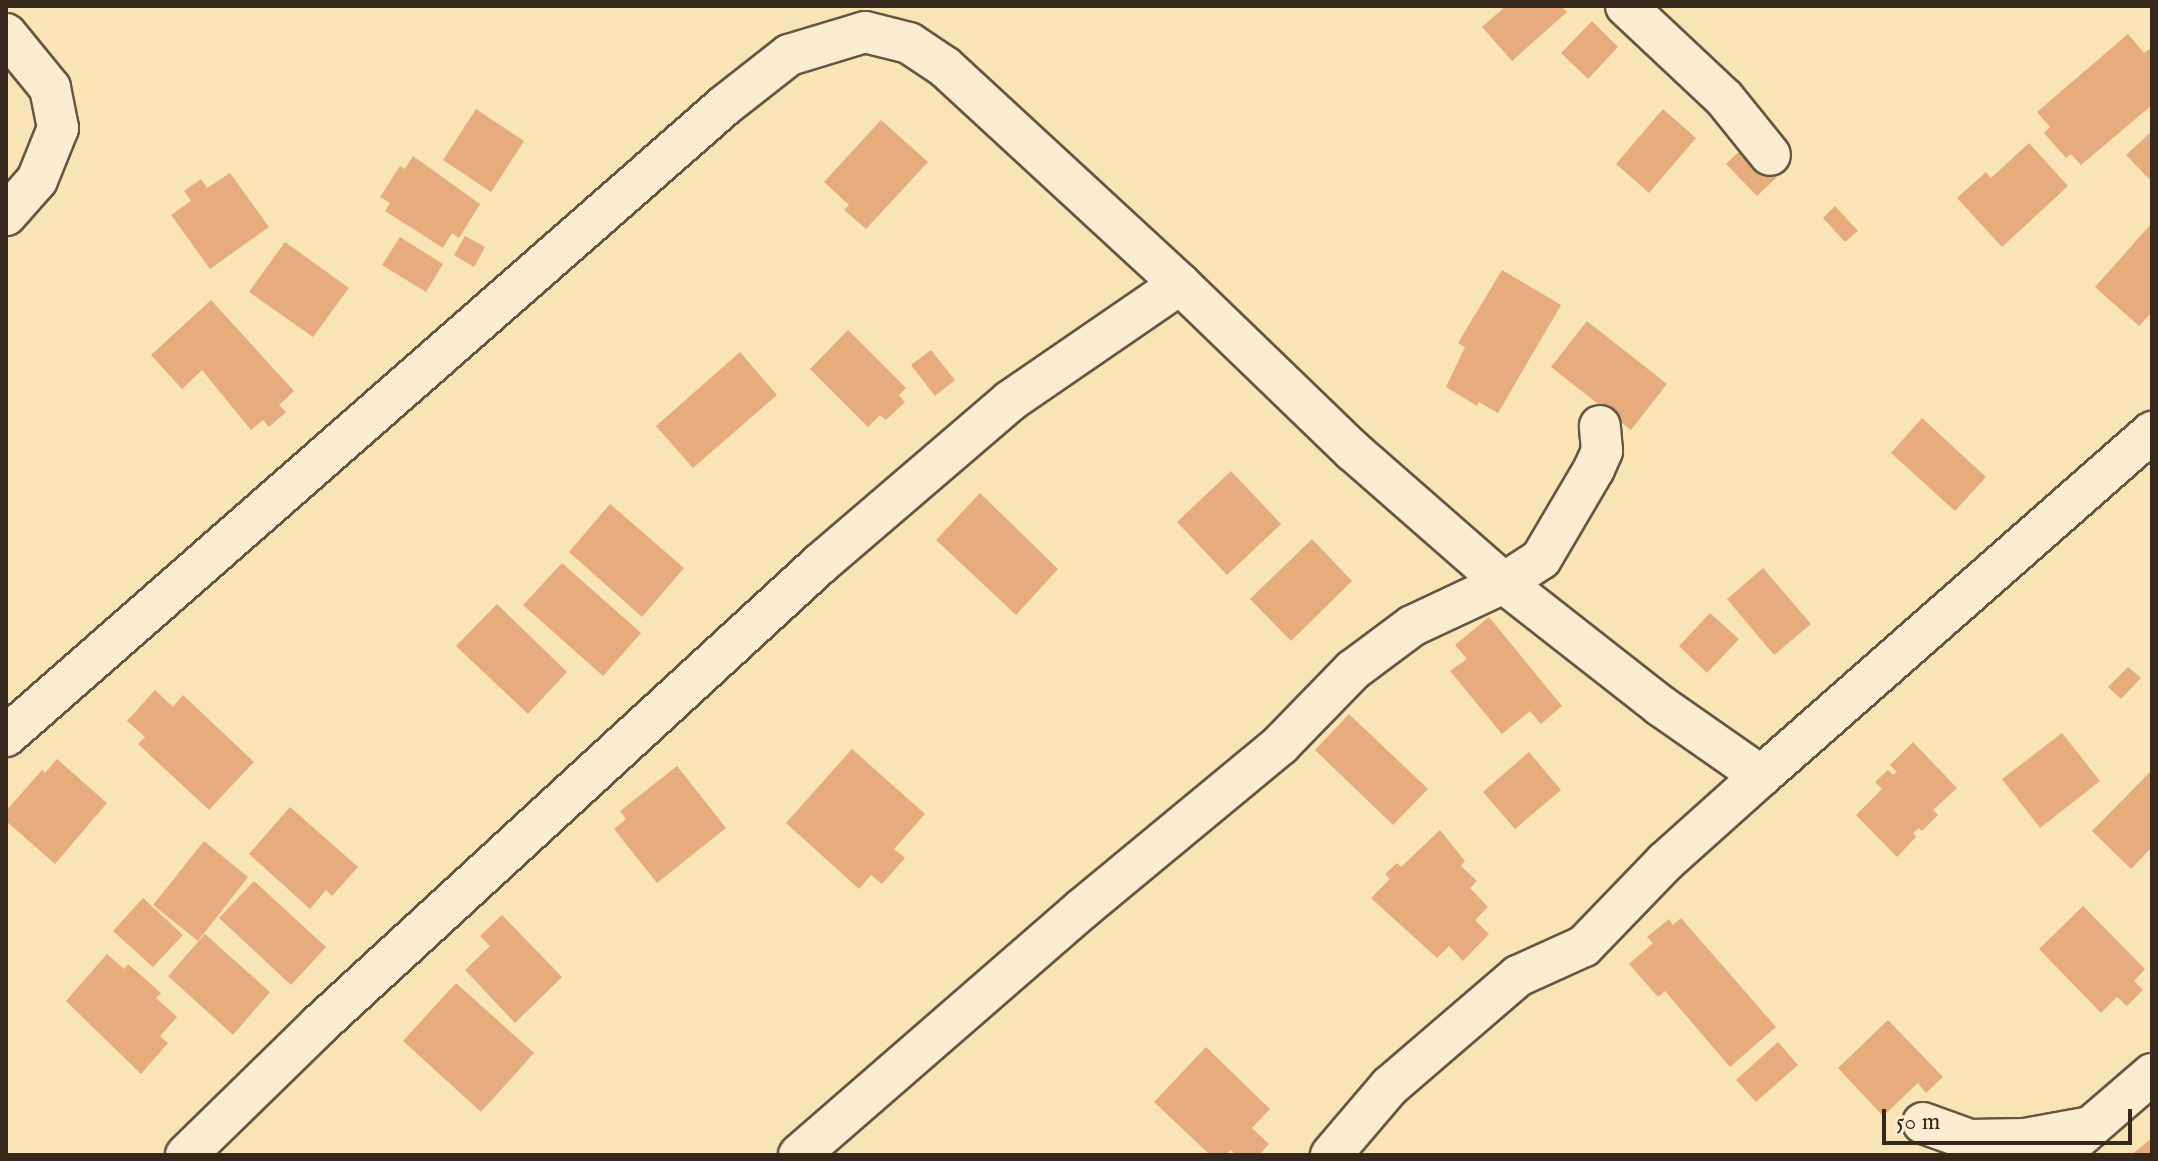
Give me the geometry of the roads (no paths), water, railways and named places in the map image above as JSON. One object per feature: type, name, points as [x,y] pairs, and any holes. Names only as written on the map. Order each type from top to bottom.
[{"type":"street","points":[[1626,6],[1724,98],[1770,155]]},
{"type":"street","points":[[6,736],[724,106],[789,55],[865,32],[909,43],[945,67],[1180,284],[1353,451],[1504,583],[1661,706],[1761,776]]},
{"type":"street","points":[[6,34],[50,88],[58,128],[37,180],[6,215]]},
{"type":"street","points":[[186,1155],[319,1025],[820,564],[1010,401],[1180,284]]},
{"type":"street","points":[[799,1155],[1082,909],[1280,745],[1353,670],[1412,626],[1504,583],[1541,559],[1602,451],[1600,426]]},
{"type":"street","points":[[1331,1155],[1390,1086],[1518,976],[1584,946],[1665,862],[2152,432]]},
{"type":"street","points":[[2059,1155],[2152,1074]]},
{"type":"street","points":[[1923,1123],[1970,1140],[2025,1139],[2091,1127]]}]
